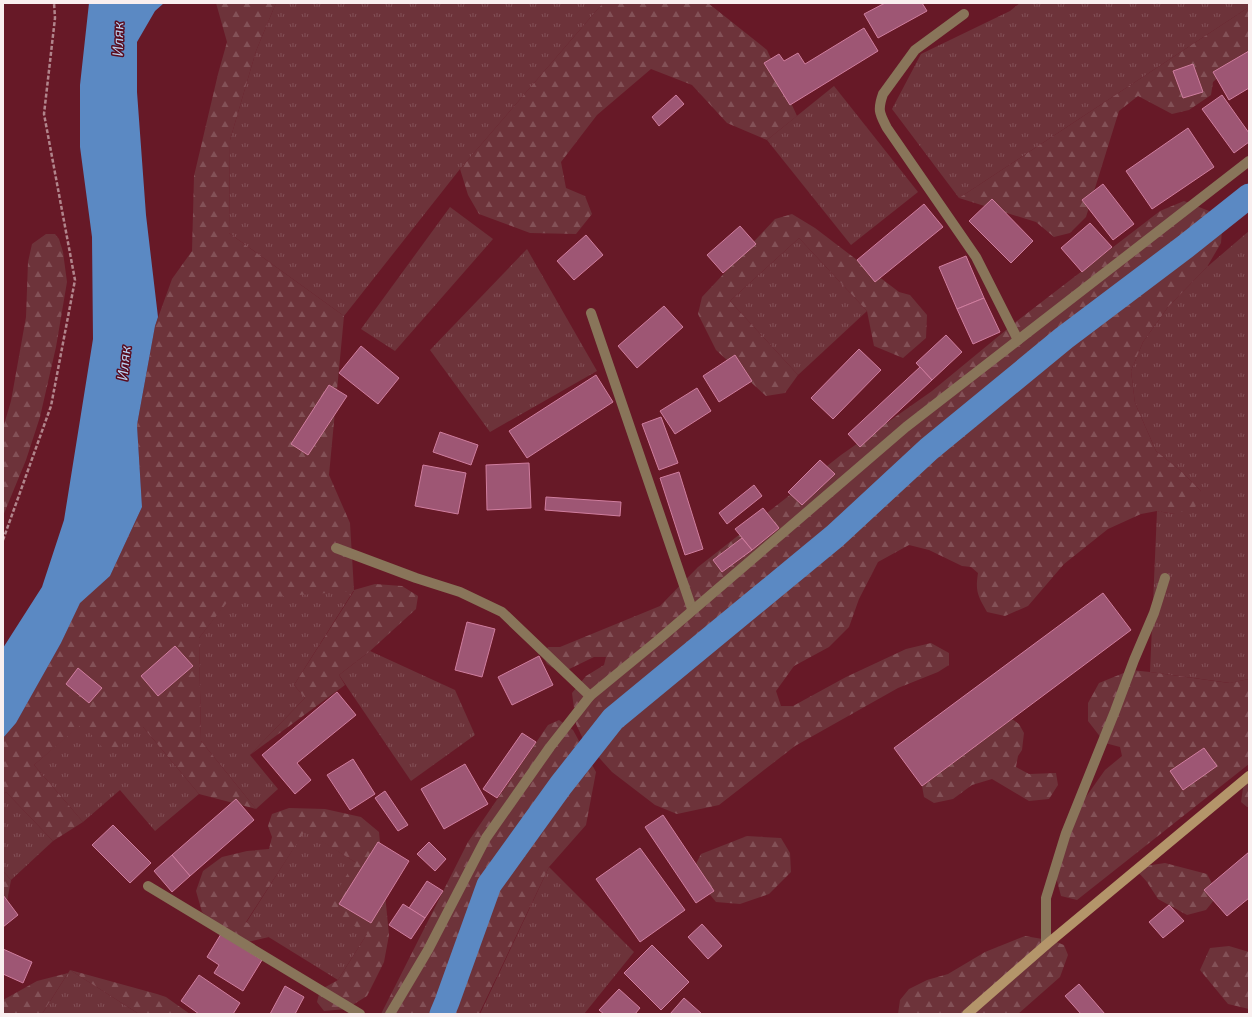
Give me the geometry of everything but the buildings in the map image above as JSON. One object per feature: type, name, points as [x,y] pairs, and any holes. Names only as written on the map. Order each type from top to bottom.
[{"type":"street","points":[[964,14],[915,50],[882,94],[880,114],[887,128],[976,257],[1018,340]]},
{"type":"street","points":[[390,1014],[428,950],[486,838],[550,748],[590,696],[657,641],[692,609],[906,427],[1249,161]]},
{"type":"street","points":[[591,313],[692,609]]},
{"type":"street","points":[[336,548],[416,578],[460,592],[502,612],[590,696]]},
{"type":"street","points":[[1046,945],[1046,898],[1066,833],[1154,613],[1165,578]]},
{"type":"street","points":[[967,1014],[1046,945],[1249,776]]},
{"type":"street","points":[[148,886],[360,1014]]},
{"type":"path","points":[[3,540],[51,406],[75,280],[44,114],[56,18],[54,3]]},
{"type":"green space","points":[[216,3],[276,3],[256,51],[230,140],[229,233],[344,316],[329,475],[350,523],[354,590],[375,584],[402,586],[418,596],[416,609],[370,651],[339,675],[345,685],[250,755],[305,698],[294,685],[354,591],[229,600],[199,638],[201,741],[256,809],[199,794],[143,727],[109,755],[82,724],[34,765],[83,822],[53,841],[6,792],[3,794],[3,738],[16,723],[61,643],[80,602],[110,576],[142,507],[137,425],[155,326],[172,279],[192,251],[194,176],[227,42]]},
{"type":"green space","points":[[276,3],[603,3],[460,169],[344,316],[229,233],[230,140],[256,51]]},
{"type":"green space","points":[[603,3],[708,3],[767,50],[797,116],[767,140],[727,123],[692,85],[651,69],[597,115],[561,162],[566,188],[585,196],[592,214],[576,234],[530,233],[479,214],[468,195],[460,169]]},
{"type":"green space","points":[[1020,3],[1249,3],[1249,7],[959,198],[892,109],[921,54],[1010,11]]},
{"type":"green space","points":[[1249,7],[1249,61],[1225,71],[1213,82],[1211,95],[1189,110],[1172,114],[1138,96],[1119,111],[1086,217],[1070,233],[1054,237],[1036,222],[959,198]]},
{"type":"green space","points":[[834,86],[918,192],[851,245],[767,140]]},
{"type":"green space","points":[[1184,201],[1209,211],[1222,230],[1221,243],[1207,267],[1168,307],[1143,342],[1131,371],[1135,403],[1156,451],[1181,471],[1201,491],[1195,508],[1174,514],[1157,511],[1141,514],[1108,529],[1064,564],[1028,606],[1005,616],[987,612],[978,594],[978,573],[971,567],[962,566],[929,550],[909,545],[878,562],[859,599],[849,627],[829,647],[794,666],[776,691],[781,706],[793,706],[846,677],[906,649],[931,643],[949,653],[949,665],[938,672],[898,688],[795,746],[719,805],[677,814],[655,805],[612,772],[584,741],[576,724],[572,693],[586,676],[604,665],[606,657],[594,657],[561,673],[547,664],[543,657],[548,647],[560,647],[660,606],[698,567],[841,455],[932,391],[1017,321],[1160,211]]},
{"type":"green space","points":[[450,207],[493,239],[395,351],[361,329]]},
{"type":"green space","points":[[792,214],[815,228],[899,292],[910,295],[927,315],[926,338],[903,358],[874,346],[867,311],[799,238],[730,301],[798,375],[785,393],[766,396],[716,350],[698,314],[702,297],[775,219]]},
{"type":"green space","points":[[1249,231],[1249,679],[1230,683],[1150,672],[1157,511],[1174,514],[1201,491],[1181,471],[1156,451],[1135,403],[1131,371],[1143,342],[1168,307],[1207,267]]},
{"type":"green space","points":[[46,234],[55,234],[59,239],[63,252],[67,282],[56,347],[40,417],[26,460],[3,516],[3,428],[11,401],[26,317],[28,262],[32,244]]},
{"type":"green space","points":[[799,238],[867,311],[798,375],[730,301]]},
{"type":"green space","points":[[527,249],[597,371],[490,432],[430,350]]},
{"type":"green space","points":[[354,590],[294,685],[305,698],[250,755],[278,789],[256,809],[201,741],[199,638],[229,599]]},
{"type":"green space","points":[[370,651],[455,690],[475,735],[411,781],[339,675]]},
{"type":"green space","points":[[1131,670],[1229,683],[1249,679],[1249,764],[1077,900],[1061,896],[1056,877],[1069,835],[1083,801],[1105,770],[1122,756],[1120,747],[1105,743],[1088,721],[1088,703],[1099,683]]},
{"type":"green space","points":[[1012,719],[1019,724],[1024,733],[1022,750],[1018,756],[1016,767],[1029,774],[1056,773],[1058,785],[1049,799],[1029,801],[992,779],[972,785],[953,799],[934,803],[924,797],[922,786]]},
{"type":"green space","points":[[559,720],[573,730],[596,772],[586,825],[549,867],[479,1014],[381,1014],[468,842],[548,725]]},
{"type":"green space","points":[[82,723],[143,727],[199,794],[155,831],[120,790],[83,822],[34,765]]},
{"type":"green space","points":[[1249,782],[1249,807],[1247,807],[1241,802],[1243,788]]},
{"type":"green space","points":[[6,792],[53,841],[11,880],[3,871],[3,794]]},
{"type":"green space","points":[[289,808],[325,809],[361,817],[379,832],[389,935],[384,962],[367,996],[346,1009],[324,1011],[317,1002],[320,990],[338,980],[367,934],[326,908],[355,862],[305,831],[246,922],[269,937],[248,942],[223,929],[202,912],[196,891],[203,871],[222,857],[247,851],[269,849],[272,837],[268,826],[272,814]]},
{"type":"green space","points":[[305,830],[355,862],[367,934],[338,980],[246,923]]},
{"type":"green space","points":[[747,836],[781,838],[790,853],[791,872],[769,894],[740,904],[716,902],[697,879],[694,868],[701,854]]},
{"type":"green space","points":[[1165,863],[1207,874],[1218,895],[1206,910],[1187,915],[1158,899],[1139,873],[1145,866]]},
{"type":"green space","points":[[549,867],[634,952],[584,1014],[480,1014]]},
{"type":"green space","points":[[3,871],[11,880],[3,923]]},
{"type":"green space","points":[[1025,936],[1054,941],[1064,945],[1068,955],[1060,977],[1018,1014],[898,1014],[900,1000],[909,989],[927,980],[948,974],[985,952]]},
{"type":"green space","points":[[1229,946],[1249,952],[1249,1009],[1228,1004],[1200,970],[1210,948]]},
{"type":"green space","points":[[70,970],[139,1014],[42,1014]]},
{"type":"green space","points":[[70,970],[166,997],[190,1014],[139,1014]]},
{"type":"green space","points":[[68,973],[42,1014],[3,1014],[3,1000],[37,981]]},
{"type":"water","name":"Иляк","points":[[89,3],[164,3],[155,11],[137,42],[137,92],[146,215],[158,317],[155,326],[137,425],[142,507],[110,576],[80,603],[61,643],[16,723],[3,738],[3,648],[42,587],[64,520],[93,339],[92,237],[80,147],[80,85]]},
{"type":"waterway","points":[[442,1014],[489,885],[561,785],[613,719],[835,536],[929,449],[1064,338],[1186,246],[1249,196]]}]
